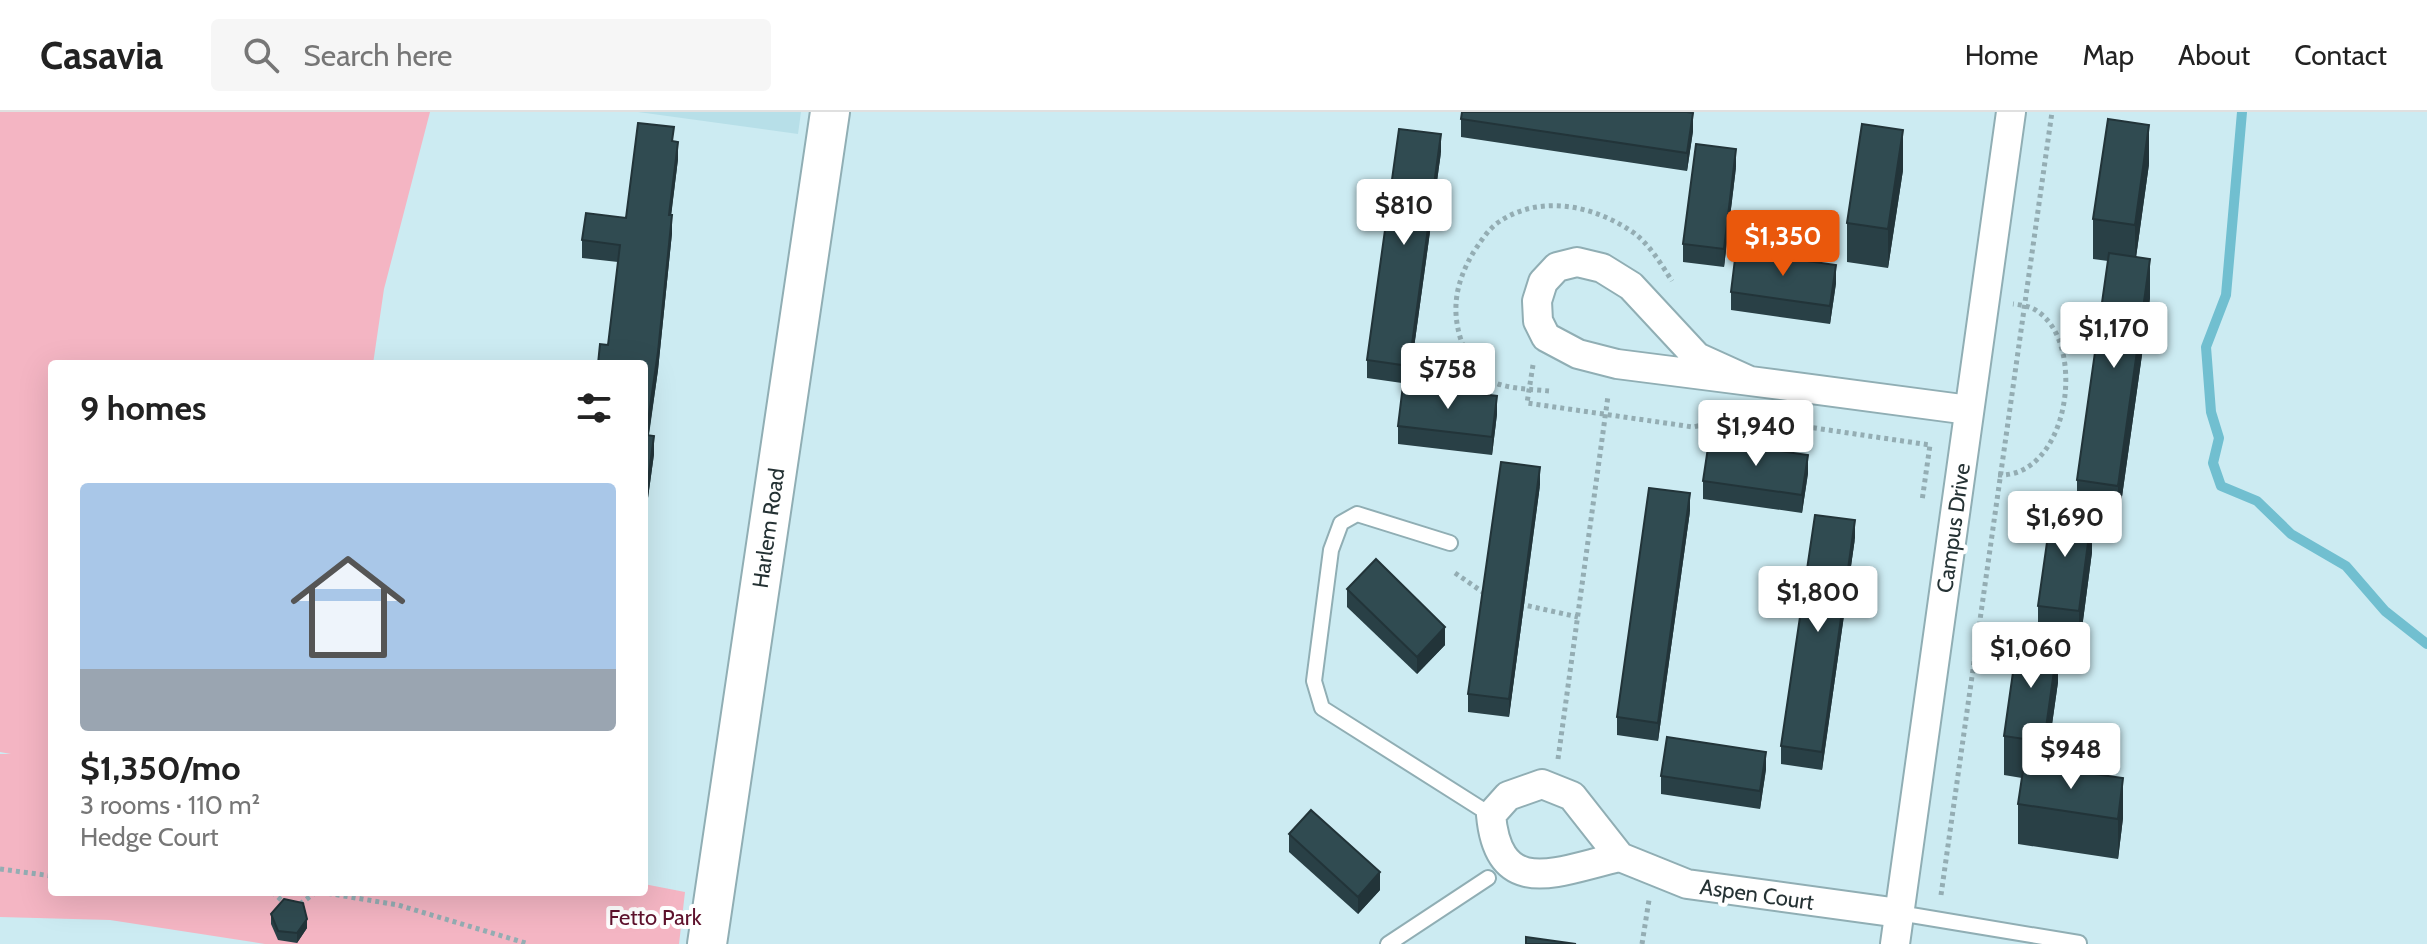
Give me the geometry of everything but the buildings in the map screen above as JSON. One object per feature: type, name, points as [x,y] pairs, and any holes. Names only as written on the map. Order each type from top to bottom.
[{"type":"main road","name":"Harlem Road","points":[[707,944],[830,112]]},
{"type":"street","name":"Campus Drive","points":[[1895,944],[2011,112]]},
{"type":"street","points":[[1750,381],[1697,357],[1631,286],[1602,268],[1577,262],[1557,267],[1543,282],[1537,301],[1538,321],[1546,337],[1578,354],[1617,364],[1969,410]]},
{"type":"street","name":"Aspen Court","points":[[1491,815],[1508,796],[1542,784],[1572,796],[1620,857],[1687,884],[1899,913]]},
{"type":"street","points":[[1491,815],[1493,836],[1503,859],[1530,874],[1554,875],[1620,857]]},
{"type":"lane","points":[[1450,543],[1357,514],[1341,523],[1331,550],[1314,681],[1322,708],[1491,815]]},
{"type":"lane","points":[[1388,944],[1488,878]]},
{"type":"lane","points":[[1899,913],[2079,943]]},
{"type":"path","points":[[1941,896],[2052,112]]},
{"type":"path","points":[[1990,474],[2013,475],[2028,469],[2043,454],[2058,424],[2067,389],[2065,367],[2050,325],[2037,311],[2012,304]]},
{"type":"path","points":[[1533,361],[1527,403],[1693,427],[1740,417],[1930,445],[1921,507]]},
{"type":"path","points":[[1558,759],[1608,396]]},
{"type":"path","points":[[1455,573],[1491,597]]},
{"type":"path","points":[[1515,603],[1578,617]]},
{"type":"path","points":[[0,869],[48,875]]},
{"type":"path","points":[[276,896],[282,903],[290,905],[305,902],[313,896]]},
{"type":"path","points":[[343,896],[398,905],[529,944]]},
{"type":"path","points":[[1642,944],[1650,896]]},
{"type":"shaded area","points":[[638,112],[801,112],[798,134]]},
{"type":"green space","name":"Fetto Park","points":[[0,112],[430,112],[384,289],[374,360],[48,360],[48,896],[648,896],[648,885],[685,892],[679,944],[265,944],[110,920],[0,917],[0,754],[11,754],[0,752]]},
{"type":"waterway","points":[[2242,112],[2226,295],[2206,347],[2211,412],[2219,438],[2213,463],[2221,486],[2257,501],[2291,534],[2346,566],[2385,611],[2427,644]]}]
